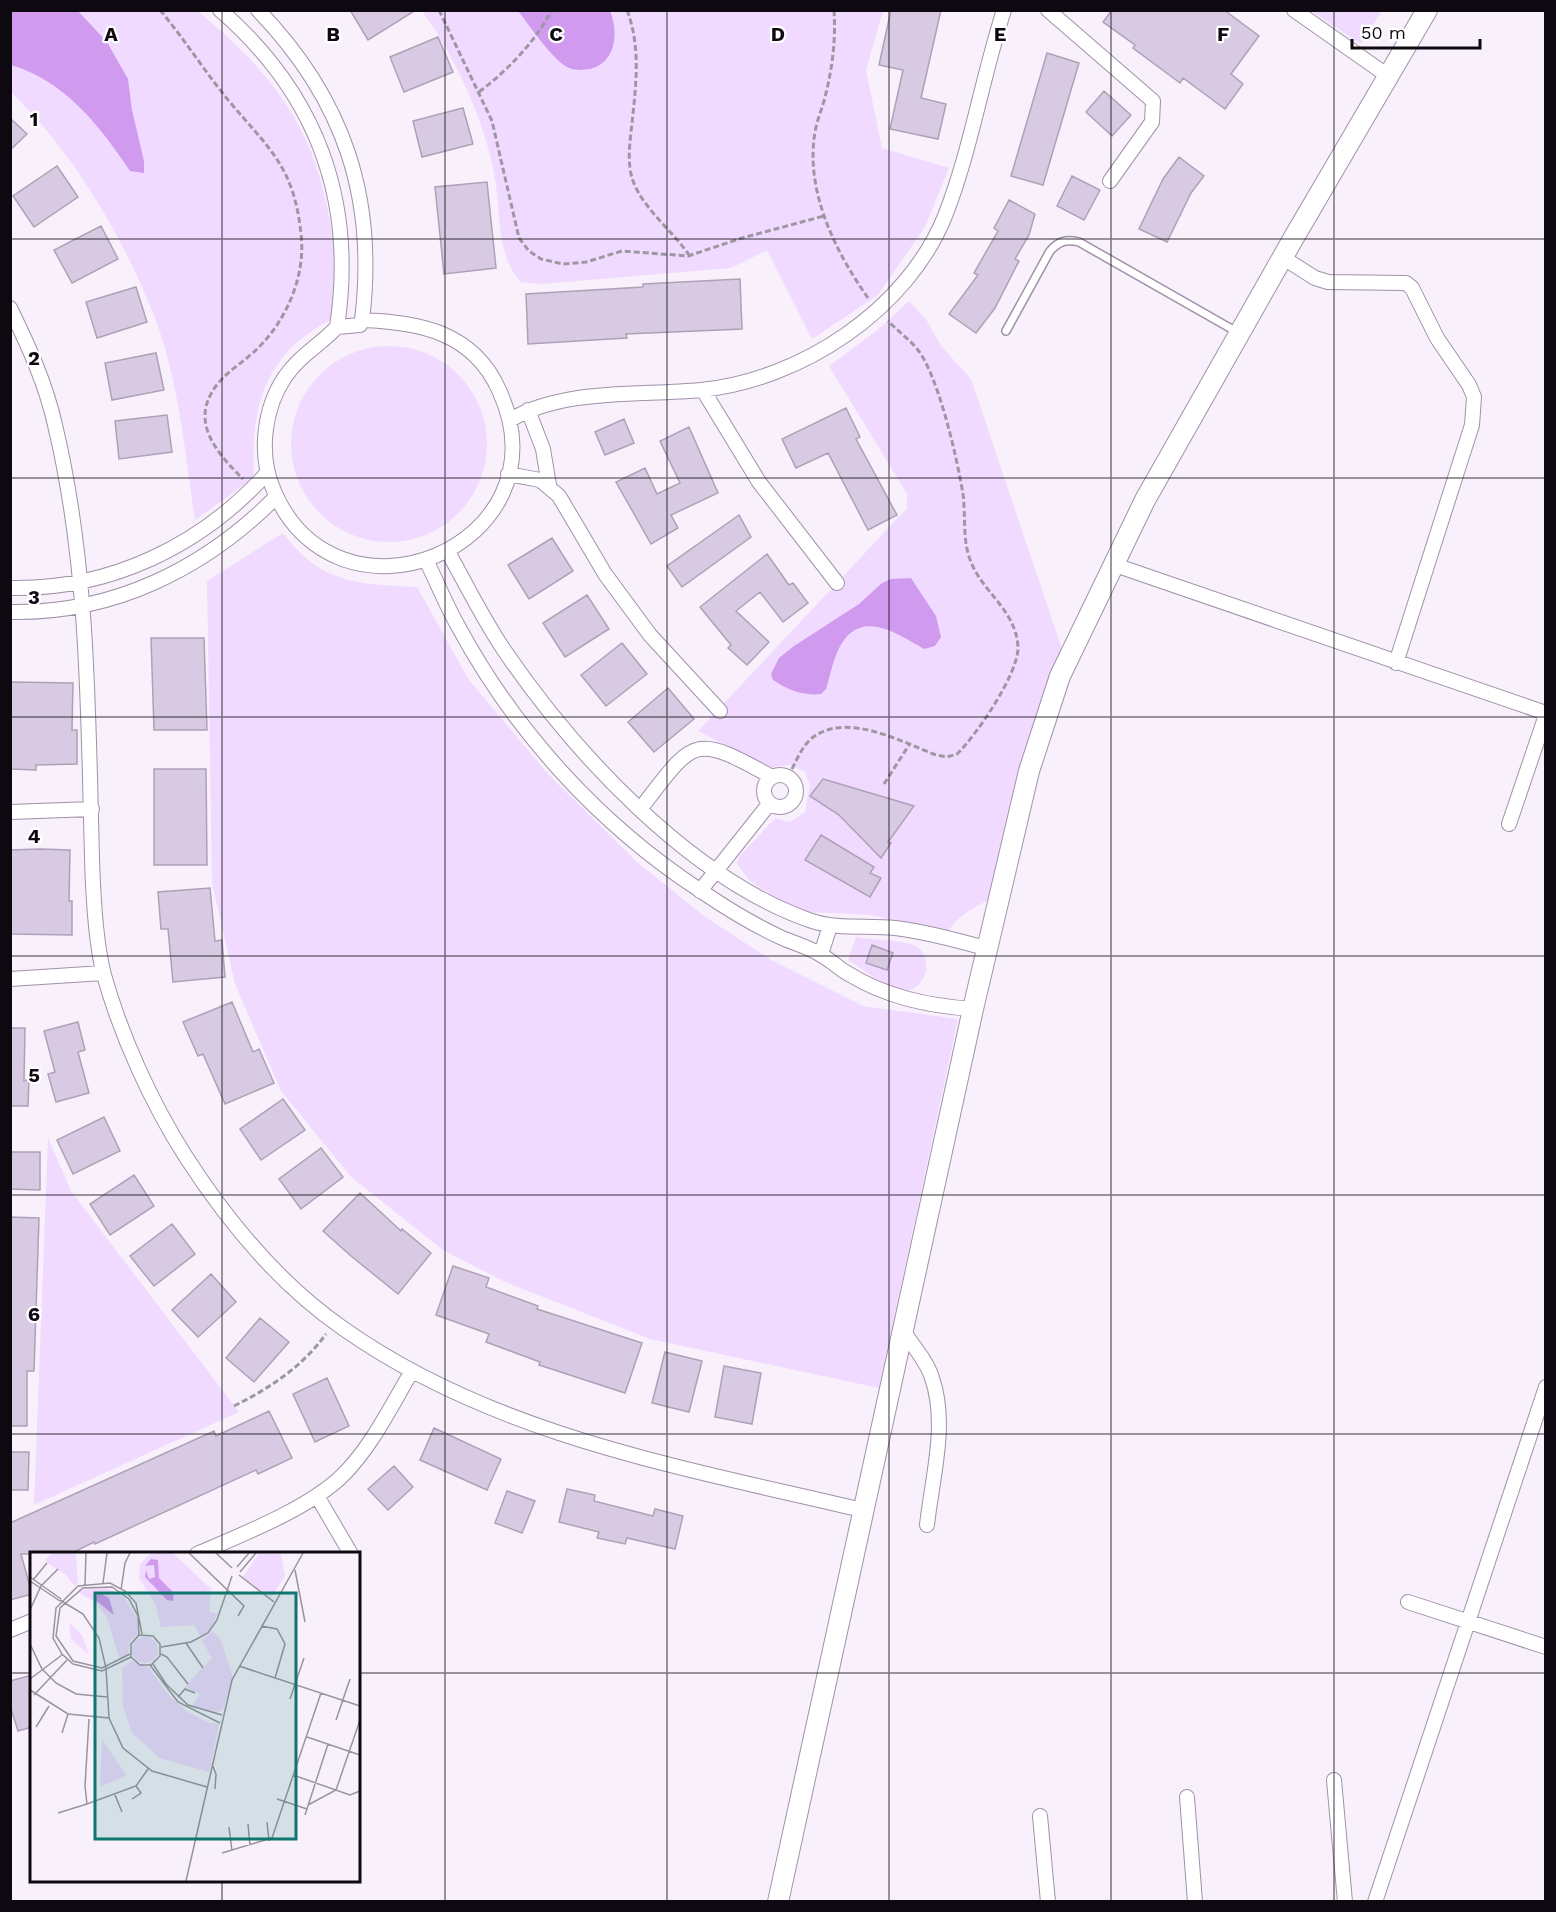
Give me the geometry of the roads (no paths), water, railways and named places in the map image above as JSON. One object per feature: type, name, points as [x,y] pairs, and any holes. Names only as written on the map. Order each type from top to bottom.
[{"type":"street","points":[[220,10],[241,29],[280,73],[306,116],[323,152],[338,209],[342,238],[342,298],[337,327]]},
{"type":"street","points":[[258,10],[292,47],[316,81],[343,137],[353,166],[365,227],[367,258],[360,325],[337,327],[296,363],[275,396],[266,435],[267,473],[275,498],[302,532],[316,544],[349,560],[385,567],[426,560],[448,552],[475,532],[486,519],[503,490],[508,474],[512,438],[510,420],[497,386],[475,356],[461,344],[445,335],[411,323],[362,320]]},
{"type":"street","points":[[510,420],[528,410],[576,399],[703,390],[739,383],[786,368],[842,336],[877,310],[928,249],[945,216],[1004,10]]},
{"type":"street","points":[[1048,10],[1146,92],[1153,101],[1152,122],[1110,181]]},
{"type":"street","points":[[1294,10],[1388,76]]},
{"type":"street","points":[[778,1902],[973,1009],[1029,771],[1060,676],[1112,564],[1232,330],[1282,257],[1427,10]]},
{"type":"street","points":[[1282,257],[1315,278],[1328,282],[1406,283],[1412,288],[1437,338],[1469,385],[1474,397],[1472,425],[1396,663]]},
{"type":"street","points":[[10,308],[31,352],[55,422],[82,582],[93,809],[92,861],[104,972],[140,1071],[168,1129],[216,1204],[284,1278],[335,1322],[412,1371],[508,1414],[597,1446],[862,1510]]},
{"type":"street","points":[[703,390],[759,482],[837,583]]},
{"type":"street","points":[[528,410],[543,449],[549,485]]},
{"type":"street","points":[[10,588],[82,582],[136,566],[162,555],[210,526],[267,473]]},
{"type":"street","points":[[508,474],[532,477],[549,485],[559,496],[605,574],[650,635],[720,711]]},
{"type":"street","points":[[10,612],[84,605],[145,588],[174,574],[228,541],[275,498]]},
{"type":"street","points":[[448,552],[503,649],[546,708],[589,758],[641,808],[716,871],[764,903],[830,926],[894,928],[957,940],[988,949]]},
{"type":"street","points":[[426,560],[458,626],[484,670],[538,746],[587,799],[633,841],[700,891],[778,936],[821,954],[848,974],[877,989],[908,1000],[973,1009]]},
{"type":"street","points":[[1112,564],[1545,714],[1509,824]]},
{"type":"street","points":[[641,808],[673,766],[697,749],[709,748],[725,751],[772,777],[788,777],[795,789],[792,802],[781,808],[769,804],[763,793],[764,787],[772,777]]},
{"type":"street","points":[[700,891],[769,804]]},
{"type":"street","points":[[10,812],[93,809]]},
{"type":"street","points":[[821,954],[830,926]]},
{"type":"street","points":[[10,979],[104,972]]},
{"type":"street","points":[[903,1331],[932,1378],[938,1404],[936,1462],[927,1525]]},
{"type":"street","points":[[202,1552],[317,1496],[343,1475],[360,1454],[412,1371]]},
{"type":"street","points":[[1374,1902],[1541,1417],[1545,1387]]},
{"type":"street","points":[[317,1496],[350,1552]]},
{"type":"street","points":[[1408,1602],[1545,1647]]},
{"type":"street","points":[[10,1630],[30,1622]]},
{"type":"street","points":[[1334,1780],[1345,1902]]},
{"type":"street","points":[[1187,1797],[1195,1902]]},
{"type":"street","points":[[1040,1816],[1048,1902]]},
{"type":"lane","points":[[1006,331],[1050,251],[1058,243],[1067,239],[1079,242],[1232,330]]}]
